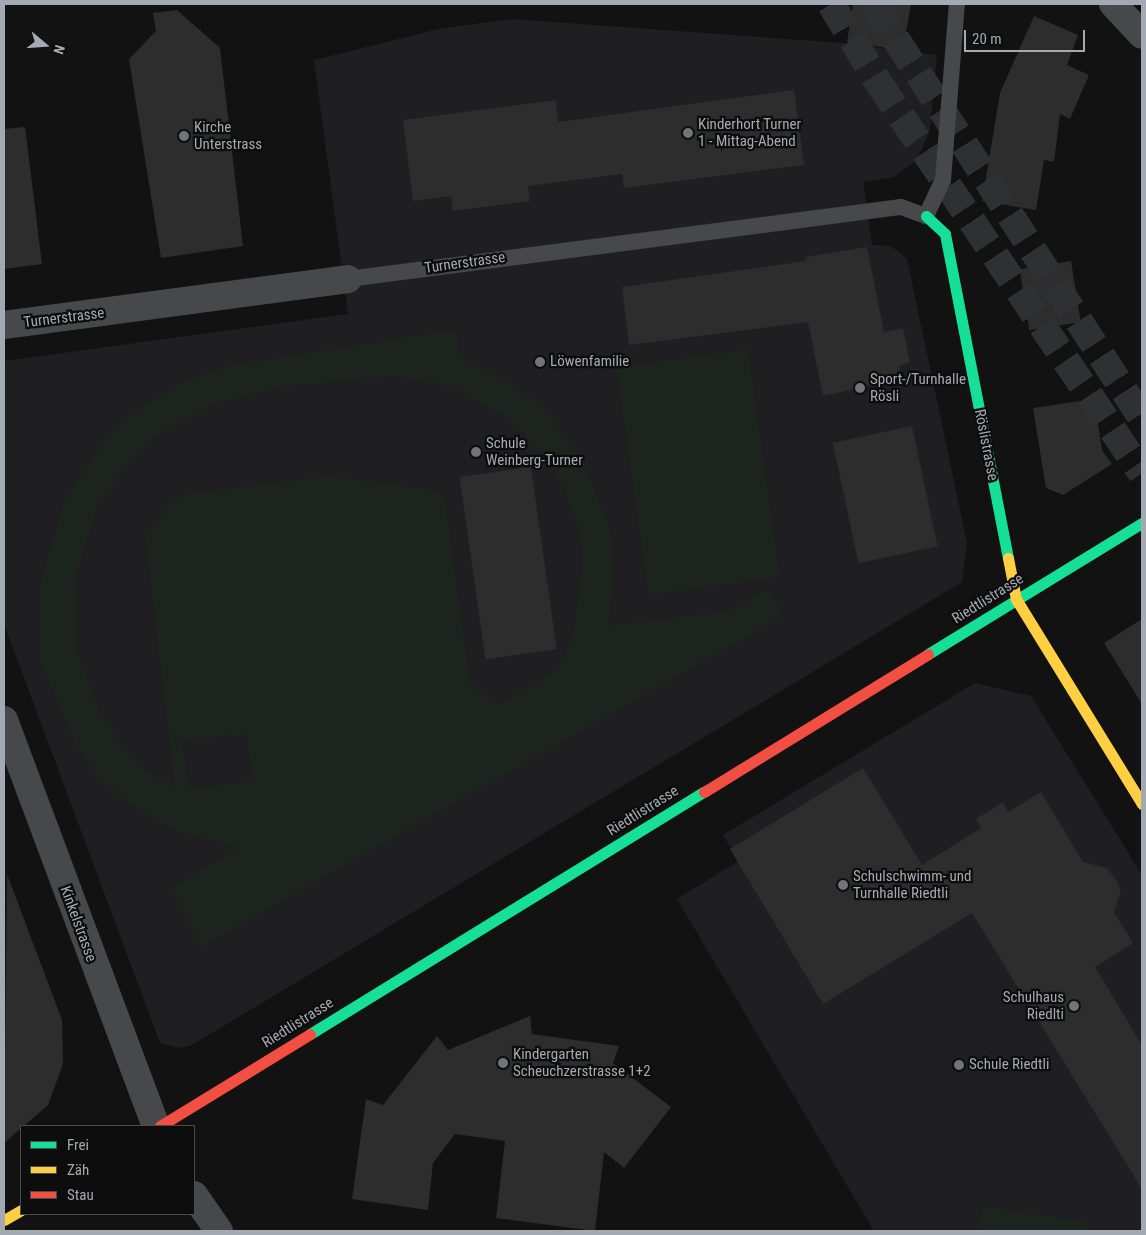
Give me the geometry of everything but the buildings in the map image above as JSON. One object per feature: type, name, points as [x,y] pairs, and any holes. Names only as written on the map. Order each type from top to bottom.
[{"type":"street","points":[[1113,4],[1142,35]]},
{"type":"street","name":"Röslistrasse","points":[[926,216],[946,234],[1016,599],[1142,804]]},
{"type":"street","name":"Turnerstrasse","points":[[4,325],[348,279]]},
{"type":"street","name":"Riedtlistrasse","points":[[162,1125],[1142,523]]},
{"type":"street","name":"Kinkelstrasse","points":[[4,720],[156,1125]]},
{"type":"street","points":[[195,1196],[218,1231]]},
{"type":"street","points":[[4,1220],[20,1211]]},
{"type":"lane","points":[[926,216],[943,180],[957,4]]},
{"type":"lane","name":"Turnerstrasse","points":[[348,279],[901,207],[926,216]]},
{"type":"shaded area","name":"Schule Weinberg-Turner","points":[[512,19],[842,43],[937,55],[930,130],[923,147],[914,162],[894,177],[863,182],[872,245],[891,246],[907,259],[967,543],[962,582],[192,1045],[181,1048],[160,1043],[4,624],[4,361],[348,314],[314,60],[438,29]]},
{"type":"shaded area","points":[[456,330],[460,357],[515,385],[544,409],[581,456],[611,531],[614,578],[608,626],[729,611],[768,589],[784,616],[201,947],[171,888],[238,848],[173,830],[124,800],[92,770],[76,745],[40,661],[39,587],[64,501],[103,441],[136,411],[185,381],[236,364]],"holes":[[[395,376],[453,387],[508,418],[540,449],[563,487],[579,529],[583,564],[573,635],[557,670],[496,706],[470,682],[445,498],[434,490],[328,476],[186,494],[168,504],[145,537],[175,788],[143,768],[120,741],[100,712],[76,650],[75,580],[97,506],[128,462],[155,437],[213,404],[287,386]],[[246,734],[253,781],[189,789],[182,740]]]},
{"type":"shaded area","points":[[748,349],[780,577],[648,595],[616,368]]},
{"type":"shaded area","name":"Schule Riedtli","points":[[975,683],[1031,696],[1142,875],[1142,1231],[874,1231],[677,899],[739,861],[723,835]]},
{"type":"shaded area","points":[[982,1206],[1092,1223],[1091,1231],[979,1231]]},
{"type":"tunnel","points":[[831,4],[878,82],[1142,473]]},
{"type":"tunnel","points":[[873,4],[1142,419]]},
{"type":"traffic: fast","points":[[926,216],[945,234],[1008,558]]},
{"type":"traffic: fast","points":[[928,654],[1142,523]]},
{"type":"traffic: fast","points":[[310,1034],[704,792]]},
{"type":"traffic: slow","points":[[1008,558],[1016,599],[1142,804]]},
{"type":"traffic: slow","points":[[4,1220],[20,1211]]},
{"type":"traffic: jam","points":[[704,792],[928,654]]},
{"type":"traffic: jam","points":[[162,1125],[310,1034]]},
{"type":"place","name":"Kinderhort Turner 1 - Mittag-Abend","points":[[688,133]]},
{"type":"place","name":"Kirche Unterstrass","points":[[184,136]]},
{"type":"place","name":"Löwenfamilie","points":[[540,362]]},
{"type":"place","name":"Sport-/Turnhalle Rösli","points":[[860,388]]},
{"type":"place","name":"Schule Weinberg-Turner","points":[[476,452]]},
{"type":"place","name":"Schulschwimm- und Turnhalle Riedtli","points":[[843,885]]},
{"type":"place","name":"Schulhaus Riedlti","points":[[1074,1006]]},
{"type":"place","name":"Kindergarten Scheuchzerstrasse 1+2","points":[[503,1063]]},
{"type":"place","name":"Schule Riedtli","points":[[959,1065]]}]
